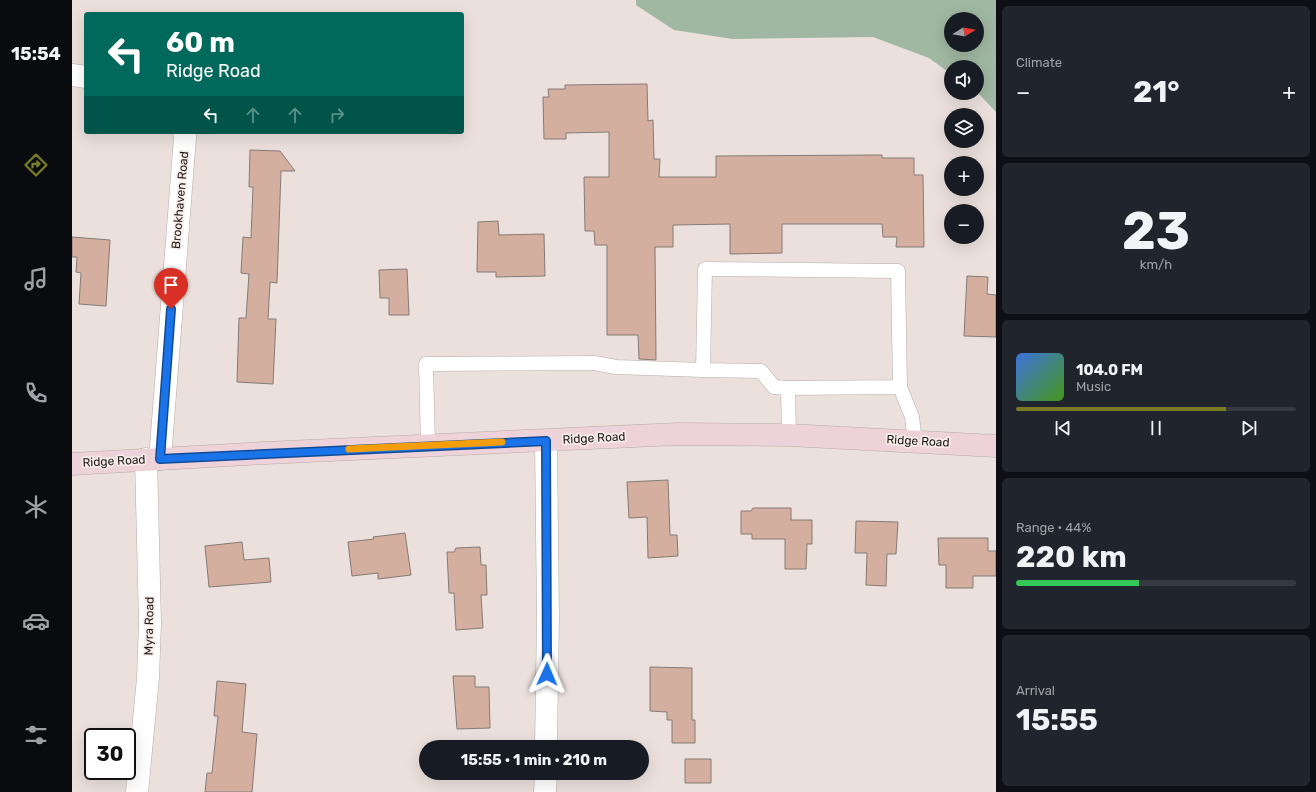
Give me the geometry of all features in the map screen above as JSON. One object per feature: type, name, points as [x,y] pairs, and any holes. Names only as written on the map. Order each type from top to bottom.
[{"type":"main road","name":"Ridge Road","points":[[72,464],[678,434],[789,435],[996,446]]},
{"type":"street","points":[[72,75],[84,77]]},
{"type":"street","name":"Brookhaven Road","points":[[153,459],[184,134]]},
{"type":"street","points":[[546,441],[548,610],[546,740]]},
{"type":"street","name":"Myra Road","points":[[137,792],[148,678],[153,459]]},
{"type":"street","points":[[545,792],[546,780]]},
{"type":"lane","points":[[703,370],[705,270],[898,271],[900,387],[912,417],[915,441]]},
{"type":"lane","points":[[428,446],[426,364],[594,363],[616,367],[761,371],[774,388],[900,387]]},
{"type":"lane","points":[[788,388],[789,435]]},
{"type":"green space","points":[[636,0],[996,0],[996,112],[984,99],[984,60],[944,60],[944,69],[929,58],[873,37],[733,39],[674,30],[636,5]]},
{"type":"building","points":[[647,84],[648,121],[653,120],[654,159],[660,159],[659,177],[716,177],[716,156],[882,155],[882,158],[914,158],[914,175],[923,175],[924,247],[896,247],[897,237],[883,237],[882,224],[782,224],[782,253],[730,254],[730,224],[673,225],[673,247],[655,247],[656,360],[639,359],[638,335],[607,335],[607,245],[595,245],[594,231],[585,231],[584,177],[609,177],[609,132],[566,133],[566,139],[544,139],[543,97],[549,97],[548,89],[565,89],[565,85]]},
{"type":"building","points":[[250,150],[280,151],[295,171],[281,171],[277,283],[270,282],[268,319],[276,319],[273,384],[237,382],[239,318],[246,318],[249,274],[241,273],[243,237],[251,238],[253,187],[249,187]]},
{"type":"building","points":[[498,221],[499,235],[544,234],[545,276],[496,277],[496,272],[477,272],[478,222]]},
{"type":"building","points":[[72,237],[110,240],[106,306],[79,304],[81,273],[76,272],[77,257],[72,257]]},
{"type":"building","points":[[407,269],[409,315],[389,315],[389,298],[380,298],[379,270]]},
{"type":"building","points":[[967,276],[988,277],[987,294],[996,295],[996,337],[964,336]]},
{"type":"building","points":[[668,480],[670,535],[677,535],[678,556],[648,558],[647,517],[629,518],[627,482]]},
{"type":"building","points":[[753,508],[791,508],[791,520],[812,520],[812,544],[807,544],[806,569],[785,569],[785,539],[752,539],[752,534],[741,534],[741,511],[751,511]]},
{"type":"building","points":[[856,521],[898,522],[896,554],[887,554],[886,586],[866,585],[867,553],[855,553]]},
{"type":"building","points":[[405,533],[411,575],[378,579],[378,573],[352,576],[348,542]]},
{"type":"building","points":[[938,538],[988,538],[988,551],[996,551],[996,576],[973,576],[973,588],[946,588],[946,565],[939,565]]},
{"type":"building","points":[[242,542],[244,560],[269,558],[271,582],[209,587],[205,546]]},
{"type":"building","points":[[480,547],[481,565],[486,565],[487,595],[481,595],[483,628],[456,630],[454,593],[449,593],[447,552],[454,552],[456,548]]},
{"type":"building","points":[[650,667],[692,668],[692,720],[695,720],[695,743],[672,743],[672,720],[667,720],[667,712],[650,711]]},
{"type":"building","points":[[453,676],[475,676],[475,687],[489,687],[490,728],[457,729]]},
{"type":"building","points":[[217,681],[246,684],[242,732],[257,734],[252,792],[205,792],[207,773],[212,773],[218,716],[214,716]]},
{"type":"building","points":[[685,759],[711,759],[711,783],[685,783]]},
{"type":"slow traffic","points":[[349,449],[502,442]]},
{"type":"route","points":[[171,309],[160,459],[476,443],[546,441],[548,618],[547,674]]}]
